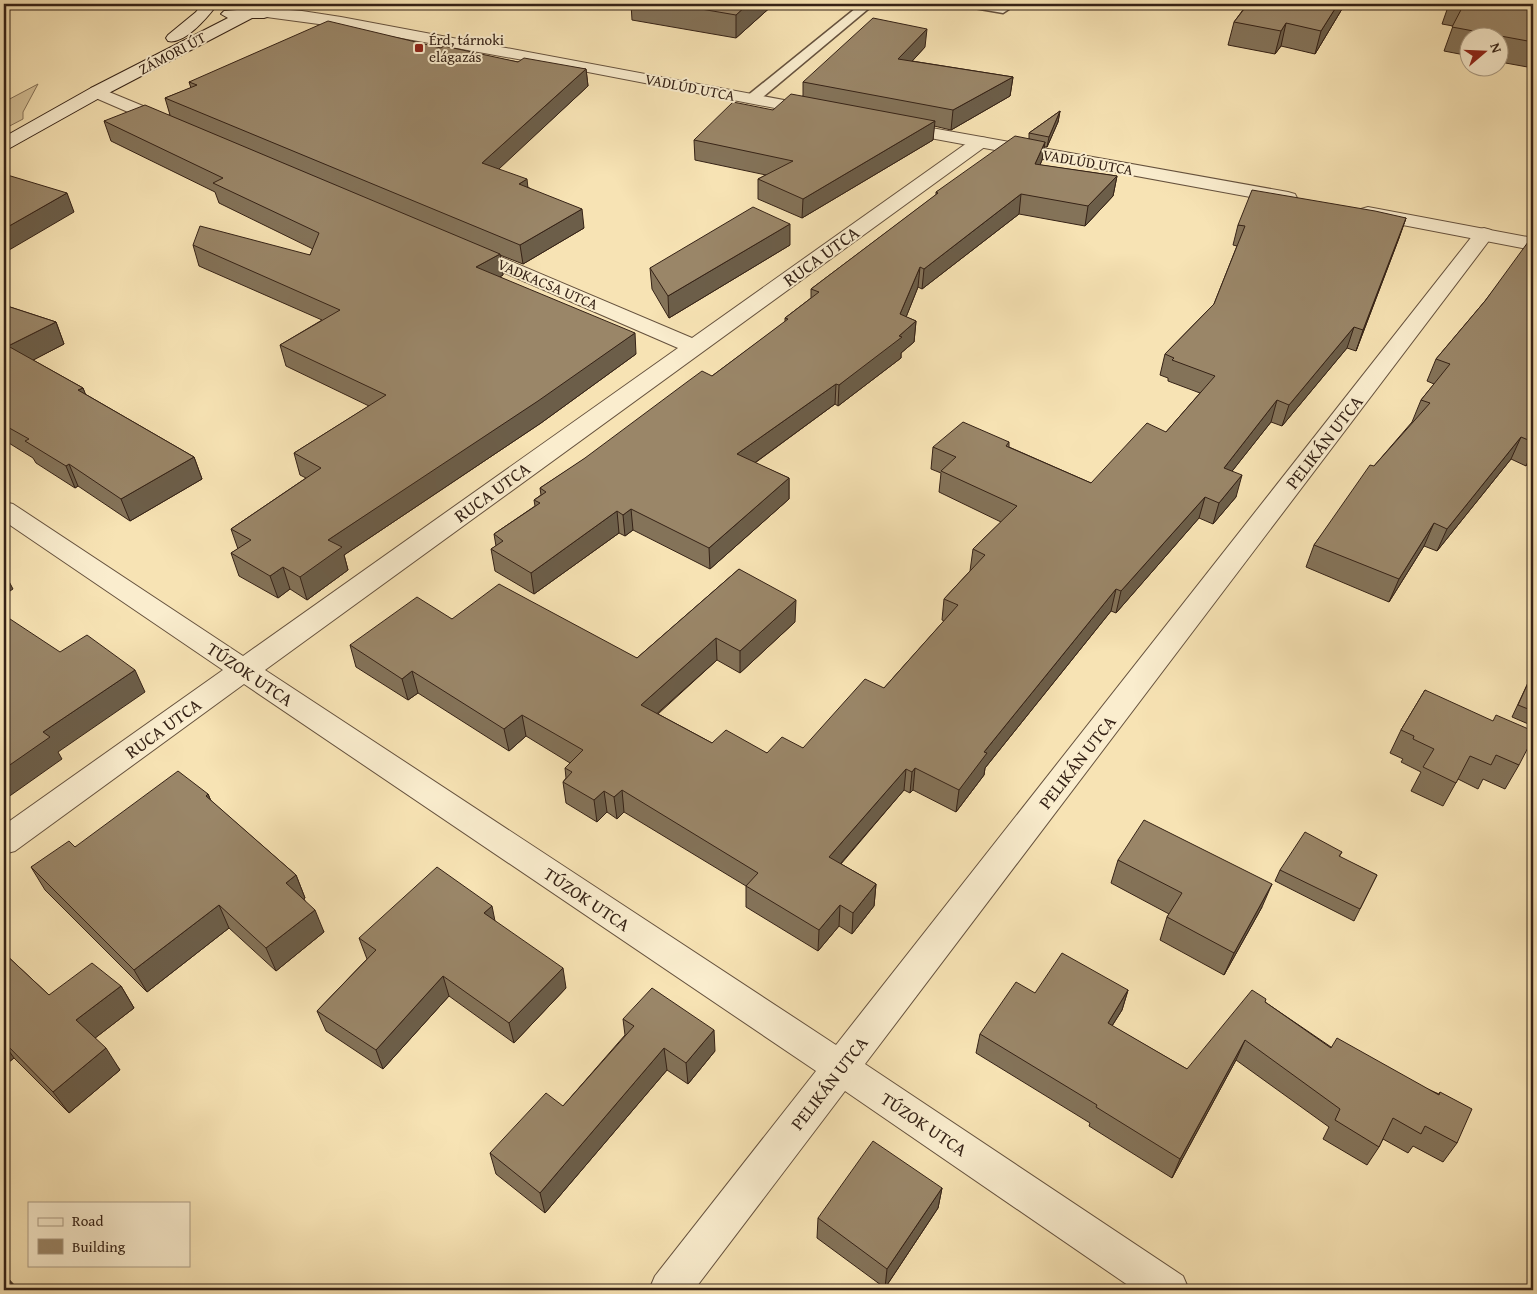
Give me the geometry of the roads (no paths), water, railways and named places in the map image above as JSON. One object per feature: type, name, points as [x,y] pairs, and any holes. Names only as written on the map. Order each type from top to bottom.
[{"type":"street","points":[[207,5],[222,13],[246,15],[264,13],[293,4]]},
{"type":"street","name":"VADLÚD UTCA","points":[[320,4],[466,44]]},
{"type":"street","name":"ZÁMORI ÚT","points":[[97,92],[127,68],[188,28],[202,15],[207,5]]},
{"type":"street","name":"VADLÚD UTCA","points":[[264,13],[316,17],[828,114]]},
{"type":"street","name":"ZÁMORI ÚT","points":[[4,144],[97,92],[246,15]]},
{"type":"street","points":[[97,92],[187,130]]},
{"type":"street","name":"VADLÚD UTCA","points":[[885,124],[1309,202]]},
{"type":"street","name":"RUCA UTCA","points":[[4,842],[980,142]]},
{"type":"street","points":[[1348,209],[1533,244]]},
{"type":"street","name":"PELIKÁN UTCA","points":[[669,1290],[1484,234]]},
{"type":"street","name":"VADKACSA UTCA","points":[[450,242],[694,347]]},
{"type":"street","name":"TÚZOK UTCA","points":[[4,510],[841,1068],[1168,1290]]},
{"type":"lane","points":[[752,99],[868,4]]},
{"type":"lane","points":[[974,4],[1003,9]]},
{"type":"place","name":"Érd, tárnoki elágazás","points":[[419,48]]}]
